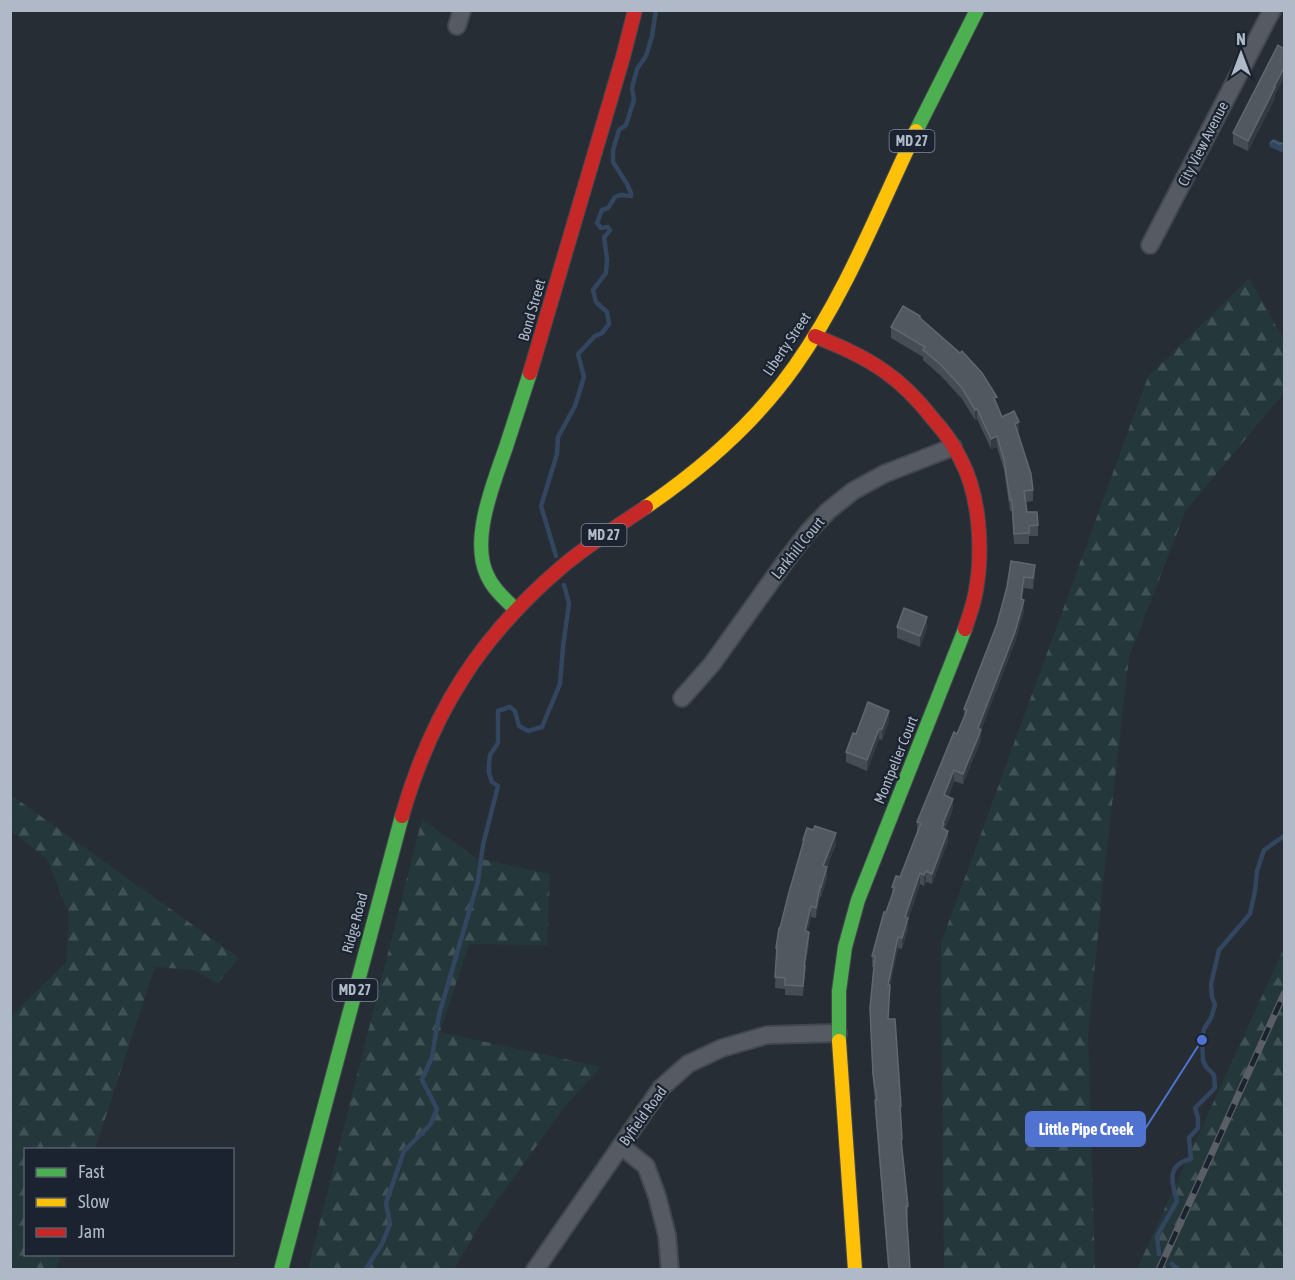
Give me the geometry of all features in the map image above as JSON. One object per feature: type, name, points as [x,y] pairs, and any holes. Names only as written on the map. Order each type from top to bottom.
[{"type":"main road","name":"Bond Street","points":[[516,610],[494,588],[486,574],[481,544],[487,506],[538,349],[635,10]]},
{"type":"main road","name":"Liberty Street","points":[[516,610],[594,542],[699,470],[763,406],[788,376],[815,336],[850,273],[976,10]]},
{"type":"main road","name":"Montpelier Court","points":[[815,336],[866,360],[896,380],[927,410],[963,463],[972,493],[980,553],[974,604],[858,900],[845,947],[839,991],[838,1033],[855,1269]]},
{"type":"main road","name":"Ridge Road","points":[[281,1269],[402,815],[419,763],[441,714],[457,687],[491,639],[516,610]]},
{"type":"street","name":"City View Avenue","points":[[1150,245],[1272,10]]},
{"type":"street","name":"Larkhill Court","points":[[682,698],[712,664],[808,532],[828,511],[853,491],[884,474],[953,447]]},
{"type":"street","name":"Byfield Road","points":[[535,1269],[661,1088],[688,1064],[722,1048],[767,1035],[838,1033]]},
{"type":"street","points":[[621,1146],[646,1166],[667,1235],[670,1269]]},
{"type":"green space","points":[[1249,278],[1284,340],[1284,393],[1186,510],[1129,657],[1088,1034],[1095,1269],[944,1269],[941,943],[1148,377]]},
{"type":"green space","points":[[11,795],[239,958],[217,984],[195,970],[155,967],[95,1148],[24,1148],[24,1256],[61,1256],[56,1269],[11,1269],[10,1017],[66,963],[69,914],[47,859],[11,831]]},
{"type":"green space","points":[[422,819],[476,858],[550,874],[547,945],[469,944],[440,1032],[601,1067],[566,1105],[481,1223],[454,1269],[308,1269]]},
{"type":"green space","points":[[1284,948],[1284,1269],[1137,1269]]},
{"type":"water","points":[[1273,139],[1284,143],[1284,151],[1270,147],[1269,143]]},
{"type":"building","points":[[1278,45],[1284,49],[1284,68],[1248,141],[1233,133]]},
{"type":"building","points":[[903,306],[920,316],[960,353],[962,351],[982,373],[997,397],[994,398],[1002,417],[1014,411],[1019,422],[1015,424],[1031,474],[1033,490],[1024,491],[1027,512],[1037,512],[1038,525],[1029,526],[1029,533],[1014,534],[1012,500],[1010,500],[1004,460],[997,436],[991,439],[977,409],[975,410],[962,388],[941,365],[923,350],[925,347],[891,327]]},
{"type":"building","points":[[1011,561],[1035,565],[1033,578],[1024,577],[1021,599],[1024,600],[1015,632],[963,774],[954,770],[944,795],[953,799],[942,828],[948,831],[932,874],[926,871],[924,875],[920,873],[905,917],[908,918],[902,938],[898,937],[888,985],[890,985],[888,1019],[895,1019],[910,1269],[889,1269],[875,1100],[877,1100],[873,1074],[870,1008],[875,956],[872,956],[884,912],[886,912],[895,887],[892,887],[896,876],[900,877],[921,823],[917,822],[954,732],[957,734],[967,710],[964,709],[997,624]]},
{"type":"building","points":[[904,608],[927,617],[920,636],[897,627]]},
{"type":"building","points":[[868,702],[889,711],[867,760],[846,752],[853,733],[856,734]]},
{"type":"building","points":[[815,826],[836,833],[823,866],[827,867],[820,886],[816,908],[811,906],[805,931],[809,932],[803,986],[785,985],[785,978],[775,977],[779,928],[807,828],[813,830]]},
{"type":"waterway","points":[[556,556],[541,506],[557,454],[558,437],[575,406],[584,377],[578,354],[609,324],[607,312],[596,302],[593,290],[606,273],[604,237],[610,230],[608,227],[601,228],[597,223],[602,210],[608,208],[615,197],[631,196],[627,184],[613,162],[613,150],[619,130],[626,125],[634,100],[632,88],[637,69],[646,56],[656,10]]},
{"type":"waterway","points":[[365,1270],[382,1244],[390,1224],[386,1203],[404,1151],[430,1125],[437,1109],[422,1080],[432,1057],[439,1015],[478,881],[483,845],[498,786],[492,782],[489,773],[490,755],[498,743],[498,711],[510,707],[515,711],[519,726],[528,731],[542,727],[560,684],[569,603],[564,585]]},
{"type":"waterway","points":[[1159,1254],[1157,1236],[1177,1201],[1172,1180],[1174,1169],[1183,1161],[1191,1159],[1189,1138],[1198,1128],[1195,1108],[1215,1088],[1214,1075],[1203,1060],[1202,1040],[1204,1029],[1215,1005],[1211,984],[1219,950],[1250,914],[1257,871],[1264,850],[1284,836]]},
{"type":"waterway","points":[[1172,1264],[1179,1270]]},
{"type":"railway","points":[[1159,1270],[1284,994]]},
{"type":"traffic: fast","points":[[916,131],[977,10]]},
{"type":"traffic: fast","points":[[516,610],[500,594],[487,575],[482,561],[482,528],[490,493],[530,373]]},
{"type":"traffic: fast","points":[[839,1041],[839,991],[845,947],[858,900],[965,629]]},
{"type":"traffic: fast","points":[[281,1270],[402,816]]},
{"type":"traffic: slow","points":[[646,507],[688,477],[727,443],[763,407],[795,366],[846,281],[916,131]]},
{"type":"traffic: slow","points":[[839,1041],[855,1270]]},
{"type":"traffic: jam","points":[[530,373],[635,10]]},
{"type":"traffic: jam","points":[[815,336],[868,361],[898,381],[941,428],[958,454],[972,490],[979,541],[976,590],[965,629]]},
{"type":"traffic: jam","points":[[402,816],[414,778],[444,710],[484,648],[507,620],[564,565],[646,507]]},
{"type":"place","name":"Little Pipe Creek","points":[[1202,1040]]}]
